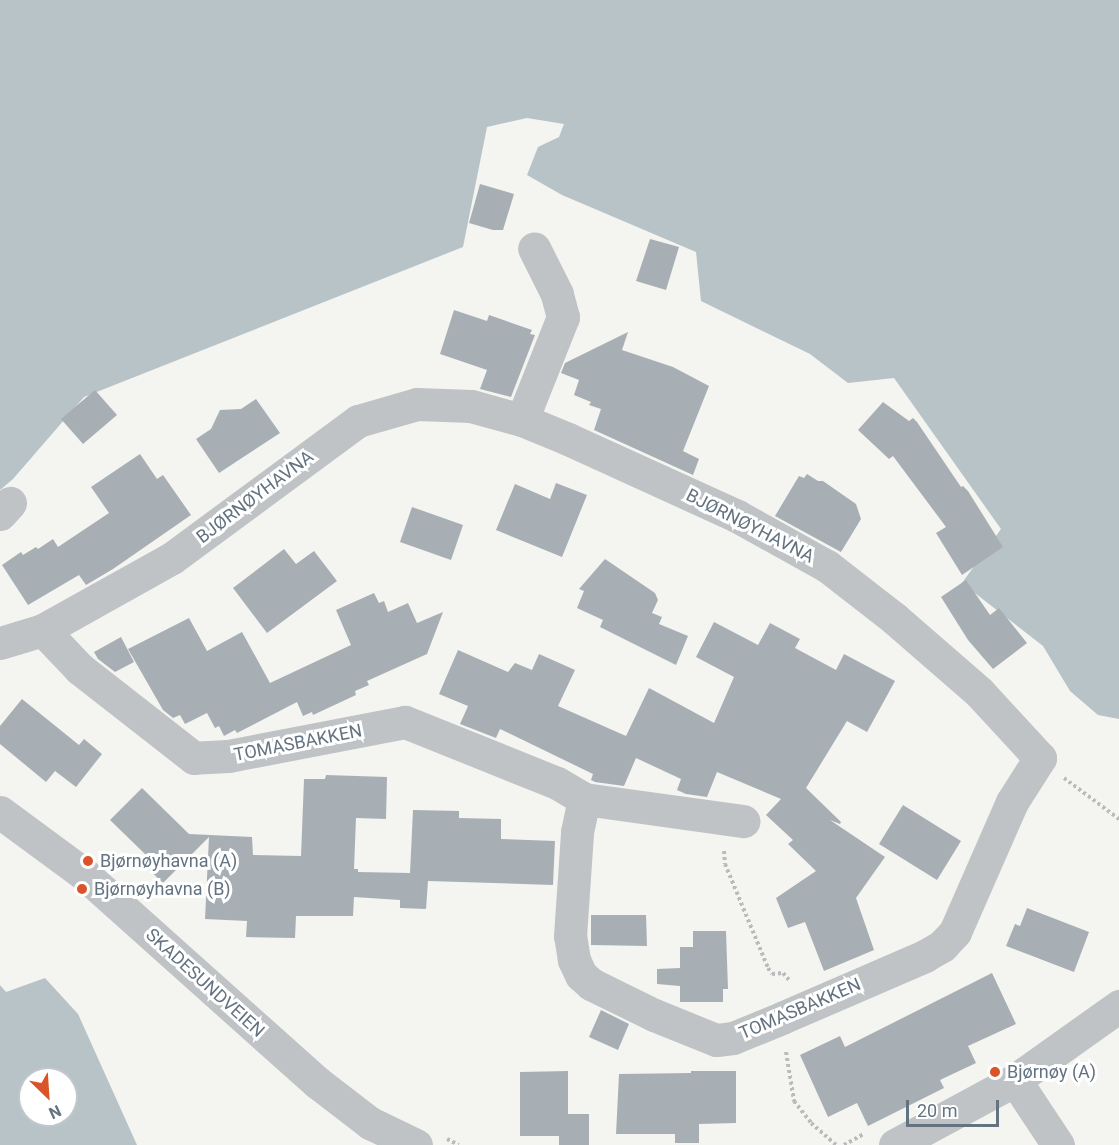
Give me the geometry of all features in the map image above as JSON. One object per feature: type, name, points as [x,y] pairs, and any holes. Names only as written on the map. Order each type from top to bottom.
[{"type":"street","points":[[522,420],[563,317],[557,294],[534,248]]},
{"type":"street","name":"BJØRNØYHAVNA","points":[[0,643],[43,630],[172,558],[358,421],[417,404],[471,406],[522,420],[737,516],[826,566],[916,637],[979,692],[1040,758]]},
{"type":"street","name":"TOMASBAKKEN","points":[[43,630],[80,669],[194,758],[228,756],[405,722],[556,783],[584,800],[743,821]]},
{"type":"street","name":"TOMASBAKKEN","points":[[584,800],[577,832],[570,936],[574,960],[581,975],[591,984],[654,1015],[716,1041],[734,1038],[792,1014],[925,956],[950,939],[1012,802],[1040,758]]},
{"type":"street","name":"SKADESUNDVEIEN","points":[[0,812],[84,874],[325,1088],[370,1123],[416,1145]]},
{"type":"street","points":[[895,1145],[1015,1080],[1119,1006]]},
{"type":"street","points":[[1015,1080],[1058,1145]]},
{"type":"path","points":[[1040,758],[1119,819]]},
{"type":"path","points":[[743,821],[741,835],[725,846],[723,856],[725,864],[768,968],[772,974],[783,973],[787,976],[792,1014],[794,1101],[811,1123],[837,1145]]},
{"type":"shaded area","points":[[0,0],[1119,0],[1119,719],[1098,715],[1070,691],[1043,646],[962,583],[1001,529],[894,378],[848,383],[810,354],[701,301],[696,252],[562,195],[527,175],[538,147],[559,137],[564,124],[527,118],[487,127],[463,247],[84,397],[13,479],[0,490]]},
{"type":"shaded area","points":[[45,978],[78,1014],[137,1145],[0,1145],[0,985],[6,992]]},
{"type":"building","points":[[480,184],[514,194],[503,230],[493,230],[469,223]]},
{"type":"building","points":[[650,239],[679,247],[666,290],[636,281]]},
{"type":"building","points":[[454,310],[487,321],[489,315],[532,330],[530,334],[535,335],[511,397],[480,389],[487,370],[440,354]]},
{"type":"building","points":[[628,332],[622,350],[673,367],[709,386],[683,451],[699,459],[693,475],[594,430],[601,409],[589,405],[591,402],[574,395],[579,380],[561,373],[565,363]]},
{"type":"building","points":[[95,390],[117,415],[83,444],[61,419]]},
{"type":"building","points":[[256,399],[280,433],[219,473],[196,439],[211,429],[220,410],[241,409]]},
{"type":"building","points":[[883,402],[909,421],[913,418],[917,422],[961,487],[963,486],[968,491],[1003,547],[962,575],[936,533],[946,527],[893,456],[889,459],[858,430]]},
{"type":"building","points":[[140,454],[157,479],[163,475],[191,515],[86,585],[79,575],[28,605],[2,565],[21,552],[23,555],[36,547],[38,549],[53,539],[58,547],[109,513],[91,487]]},
{"type":"building","points":[[807,474],[818,481],[823,481],[856,504],[861,519],[841,552],[775,516],[799,476],[804,478]]},
{"type":"building","points":[[556,483],[587,495],[562,557],[496,530],[515,484],[550,499]]},
{"type":"building","points":[[412,507],[463,525],[451,560],[400,542]]},
{"type":"building","points":[[284,549],[296,564],[314,551],[337,581],[267,633],[233,588]]},
{"type":"building","points":[[605,559],[655,593],[658,600],[652,613],[662,617],[659,624],[688,636],[676,665],[600,627],[603,620],[577,608],[584,591],[579,589]]},
{"type":"building","points":[[966,580],[990,615],[999,608],[1027,643],[993,669],[968,640],[941,597]]},
{"type":"building","points":[[374,593],[379,603],[384,601],[388,612],[408,603],[417,623],[443,612],[427,654],[367,681],[369,685],[355,691],[356,695],[313,715],[312,712],[303,716],[297,702],[237,733],[235,730],[224,736],[219,726],[215,728],[207,713],[185,724],[180,715],[173,718],[163,710],[128,649],[189,618],[207,651],[242,632],[270,683],[351,645],[336,610]]},
{"type":"building","points":[[714,622],[758,645],[770,623],[800,639],[795,648],[836,670],[844,654],[895,681],[867,732],[847,721],[806,788],[841,822],[840,824],[830,820],[885,857],[856,898],[874,950],[824,971],[805,922],[788,928],[776,898],[816,871],[788,844],[793,840],[766,815],[781,799],[717,772],[707,797],[686,794],[677,790],[681,779],[636,758],[624,786],[595,782],[591,780],[593,774],[500,729],[496,738],[460,724],[468,706],[439,694],[458,650],[508,672],[515,663],[532,670],[539,654],[575,670],[558,706],[626,736],[649,688],[714,723],[734,677],[696,657]]},
{"type":"building","points":[[121,637],[134,662],[115,672],[98,659],[94,652]]},
{"type":"building","points":[[22,699],[79,745],[84,739],[102,754],[76,787],[55,771],[46,782],[0,744],[0,726]]},
{"type":"building","points":[[326,775],[387,777],[386,819],[356,818],[354,869],[358,869],[358,872],[410,873],[413,810],[459,811],[459,818],[501,819],[501,839],[555,841],[553,885],[428,881],[426,909],[400,908],[400,900],[354,897],[353,916],[296,916],[295,938],[246,937],[247,921],[205,919],[209,837],[163,883],[141,862],[147,856],[110,820],[142,788],[189,834],[252,837],[253,855],[301,856],[304,779],[325,779]]},
{"type":"building","points":[[903,805],[961,841],[937,880],[879,844]]},
{"type":"building","points":[[1027,908],[1089,932],[1074,972],[1006,946],[1015,924],[1020,926]]},
{"type":"building","points":[[591,915],[646,915],[647,946],[591,945]]},
{"type":"building","points":[[693,931],[726,931],[728,989],[723,989],[723,1002],[680,1002],[680,986],[657,984],[657,969],[680,968],[680,947],[693,947]]},
{"type":"building","points":[[992,973],[1016,1024],[968,1046],[976,1063],[940,1080],[944,1088],[868,1126],[857,1103],[828,1117],[800,1055],[840,1036],[845,1047]]},
{"type":"building","points":[[601,1010],[629,1024],[618,1050],[589,1037]]},
{"type":"building","points":[[568,1071],[568,1114],[589,1114],[589,1145],[559,1145],[559,1136],[520,1136],[520,1072]]},
{"type":"building","points":[[691,1071],[736,1071],[736,1123],[699,1124],[699,1143],[675,1143],[675,1134],[616,1134],[619,1074],[691,1073]]},
{"type":"place","name":"Bjørnøyhavna (A)","points":[[88,861]]},
{"type":"place","name":"Bjørnøyhavna (B)","points":[[82,889]]},
{"type":"place","name":"Bjørnøy (A)","points":[[995,1072]]}]
